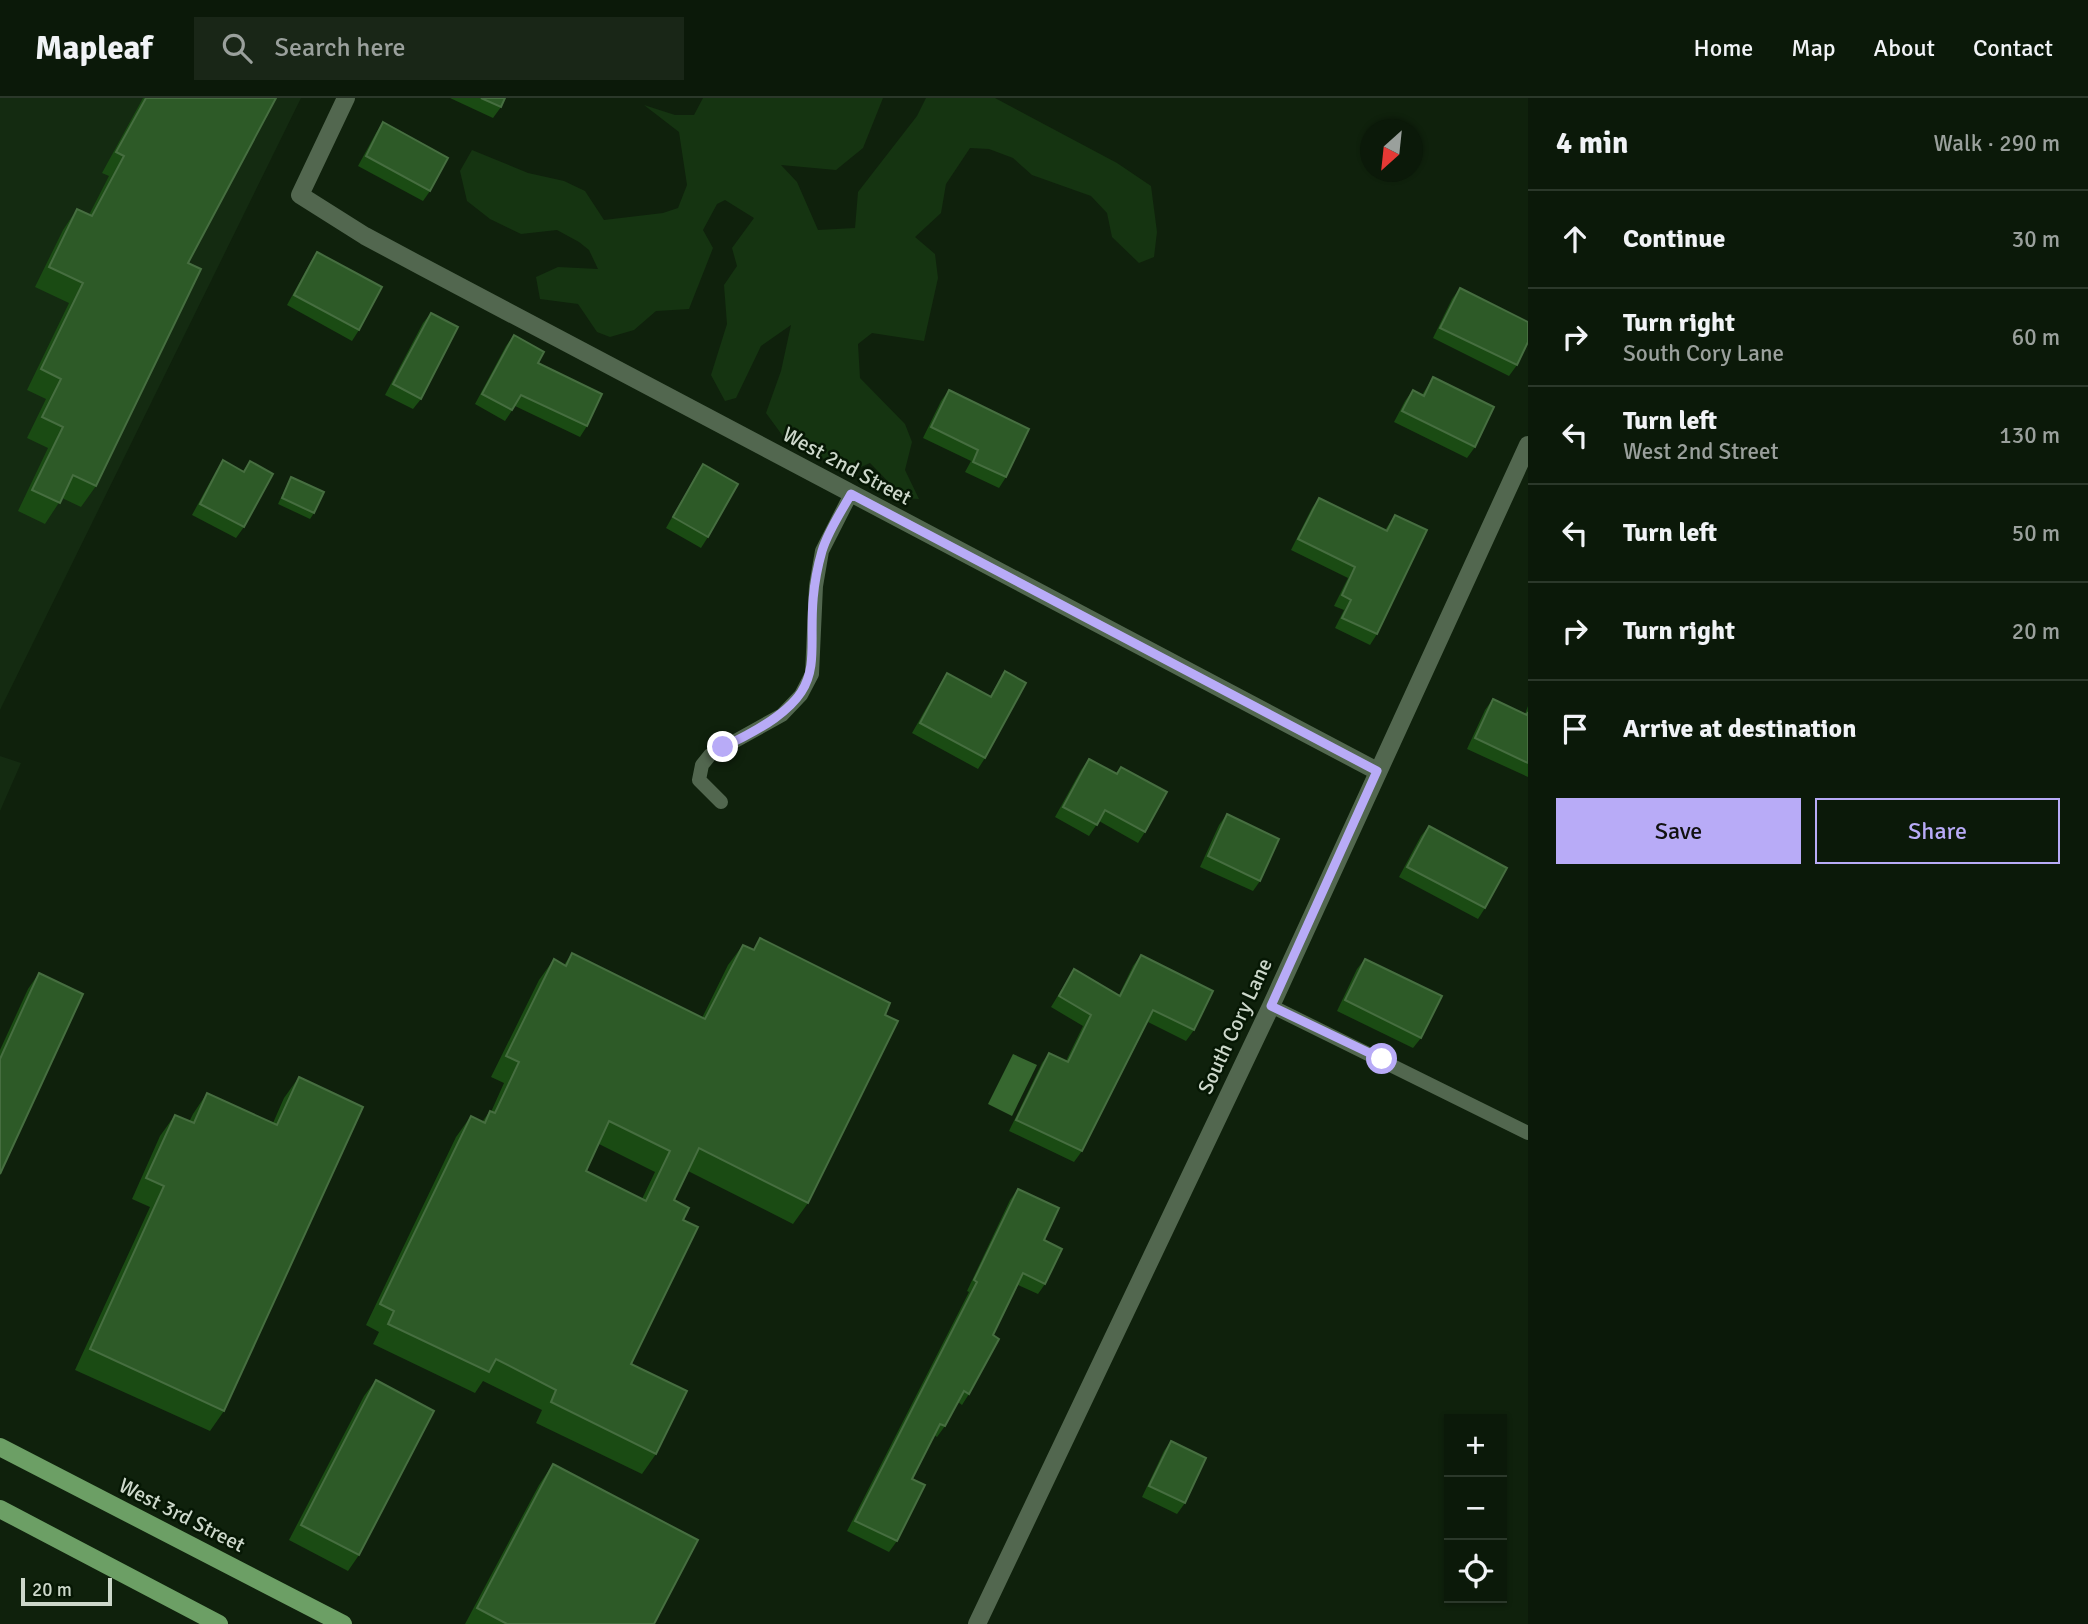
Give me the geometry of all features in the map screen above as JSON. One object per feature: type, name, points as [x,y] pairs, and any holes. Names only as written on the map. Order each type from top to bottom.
[{"type":"main road","name":"West 3rd Street","points":[[0,1447],[343,1624]]},
{"type":"main road","points":[[0,1509],[219,1624]]},
{"type":"street","name":"West 2nd Street","points":[[346,98],[300,195],[388,248],[1377,771]]},
{"type":"street","name":"South Cory Lane","points":[[977,1624],[1271,1006],[1528,445]]},
{"type":"lane","points":[[721,802],[699,780],[702,765],[710,755],[782,715],[801,695],[812,674],[816,586],[822,551],[851,494]]},
{"type":"lane","points":[[1271,1006],[1528,1133]]},
{"type":"shaded area","points":[[0,98],[301,98],[0,710]]},
{"type":"shaded area","points":[[703,98],[883,98],[863,148],[836,170],[781,165],[797,182],[818,230],[855,228],[858,192],[917,116],[926,98],[995,98],[1117,163],[1151,186],[1157,232],[1154,257],[1139,263],[1112,237],[1107,213],[1091,196],[1032,175],[1013,158],[989,149],[970,148],[946,184],[941,213],[915,237],[935,254],[938,278],[924,341],[872,333],[858,344],[860,378],[905,424],[912,442],[905,470],[919,499],[904,498],[870,463],[850,472],[785,439],[766,413],[781,371],[791,325],[761,346],[736,398],[725,401],[711,375],[727,324],[724,285],[737,266],[732,248],[754,218],[725,200],[717,204],[703,230],[713,248],[689,309],[656,311],[634,330],[610,337],[597,332],[578,304],[540,299],[536,277],[558,267],[598,269],[589,250],[557,230],[521,234],[490,219],[467,201],[460,171],[472,150],[528,173],[564,181],[585,191],[604,220],[663,213],[678,208],[687,185],[679,132],[644,105],[675,115],[694,115]]},
{"type":"shaded area","points":[[0,756],[21,763],[0,811]]},
{"type":"shaded area","points":[[1013,1054],[1037,1065],[1012,1116],[988,1104]]},
{"type":"building","points":[[146,98],[276,98],[188,263],[201,269],[96,486],[73,475],[60,503],[32,490],[63,427],[42,417],[61,379],[41,369],[83,283],[49,267],[77,209],[92,216],[124,156],[116,152]]},
{"type":"building","points":[[481,98],[505,98],[501,107]]},
{"type":"building","points":[[383,122],[448,158],[430,191],[366,156]]},
{"type":"building","points":[[317,252],[382,287],[359,330],[294,295]]},
{"type":"building","points":[[1460,288],[1528,322],[1528,342],[1517,365],[1440,328]]},
{"type":"building","points":[[431,313],[458,327],[421,399],[393,384]]},
{"type":"building","points":[[514,335],[544,352],[538,363],[602,394],[587,426],[521,395],[512,410],[482,394]]},
{"type":"building","points":[[1433,377],[1494,407],[1475,447],[1402,411],[1413,390],[1424,396]]},
{"type":"building","points":[[949,390],[1029,429],[1006,477],[973,462],[978,450],[931,427]]},
{"type":"building","points":[[223,460],[244,472],[250,461],[273,474],[244,527],[200,504]]},
{"type":"building","points":[[703,464],[738,484],[708,537],[673,517]]},
{"type":"building","points":[[291,477],[324,492],[314,513],[282,498]]},
{"type":"building","points":[[1319,498],[1387,531],[1395,515],[1427,530],[1377,634],[1342,618],[1351,600],[1342,595],[1355,567],[1298,539]]},
{"type":"building","points":[[1005,671],[1026,683],[985,758],[920,723],[947,673],[991,697]]},
{"type":"building","points":[[1493,699],[1527,715],[1528,712],[1528,763],[1475,738]]},
{"type":"building","points":[[1089,759],[1117,774],[1121,767],[1167,792],[1145,832],[1105,810],[1097,825],[1063,807]]},
{"type":"building","points":[[1227,814],[1279,839],[1260,881],[1208,856]]},
{"type":"building","points":[[1429,826],[1507,868],[1485,908],[1407,867]]},
{"type":"building","points":[[760,938],[890,1003],[885,1015],[898,1021],[808,1203],[699,1148],[674,1200],[689,1208],[683,1220],[698,1227],[631,1364],[687,1391],[656,1454],[551,1402],[556,1390],[496,1359],[489,1372],[388,1324],[394,1311],[380,1304],[471,1116],[485,1123],[490,1111],[495,1113],[519,1062],[506,1056],[554,959],[566,966],[572,953],[705,1019],[743,945],[754,950]],"holes":[[[609,1121],[670,1151],[646,1201],[586,1171]]]},
{"type":"building","points":[[1141,955],[1213,991],[1194,1030],[1153,1010],[1082,1151],[1016,1120],[1049,1053],[1068,1062],[1091,1015],[1059,996],[1074,969],[1120,996]]},
{"type":"building","points":[[1365,959],[1442,996],[1421,1038],[1345,1000]]},
{"type":"building","points":[[39,973],[83,994],[0,1174],[0,1059]]},
{"type":"building","points":[[299,1077],[363,1107],[224,1411],[90,1349],[164,1186],[146,1178],[175,1115],[194,1123],[207,1093],[277,1125]]},
{"type":"building","points":[[1018,1189],[1059,1208],[1044,1240],[1062,1249],[1045,1284],[1023,1273],[993,1335],[999,1339],[969,1394],[964,1391],[945,1426],[940,1424],[912,1479],[925,1485],[897,1541],[855,1521],[977,1282],[974,1280]]},
{"type":"building","points":[[376,1380],[434,1411],[359,1555],[301,1525]]},
{"type":"building","points":[[1171,1441],[1206,1458],[1185,1503],[1149,1486]]},
{"type":"building","points":[[553,1464],[698,1540],[654,1624],[507,1624],[477,1608]]},
{"type":"route","points":[[723,747],[758,731],[782,715],[801,695],[812,674],[816,586],[822,551],[851,494],[1377,771],[1271,1006],[1382,1059]]}]
